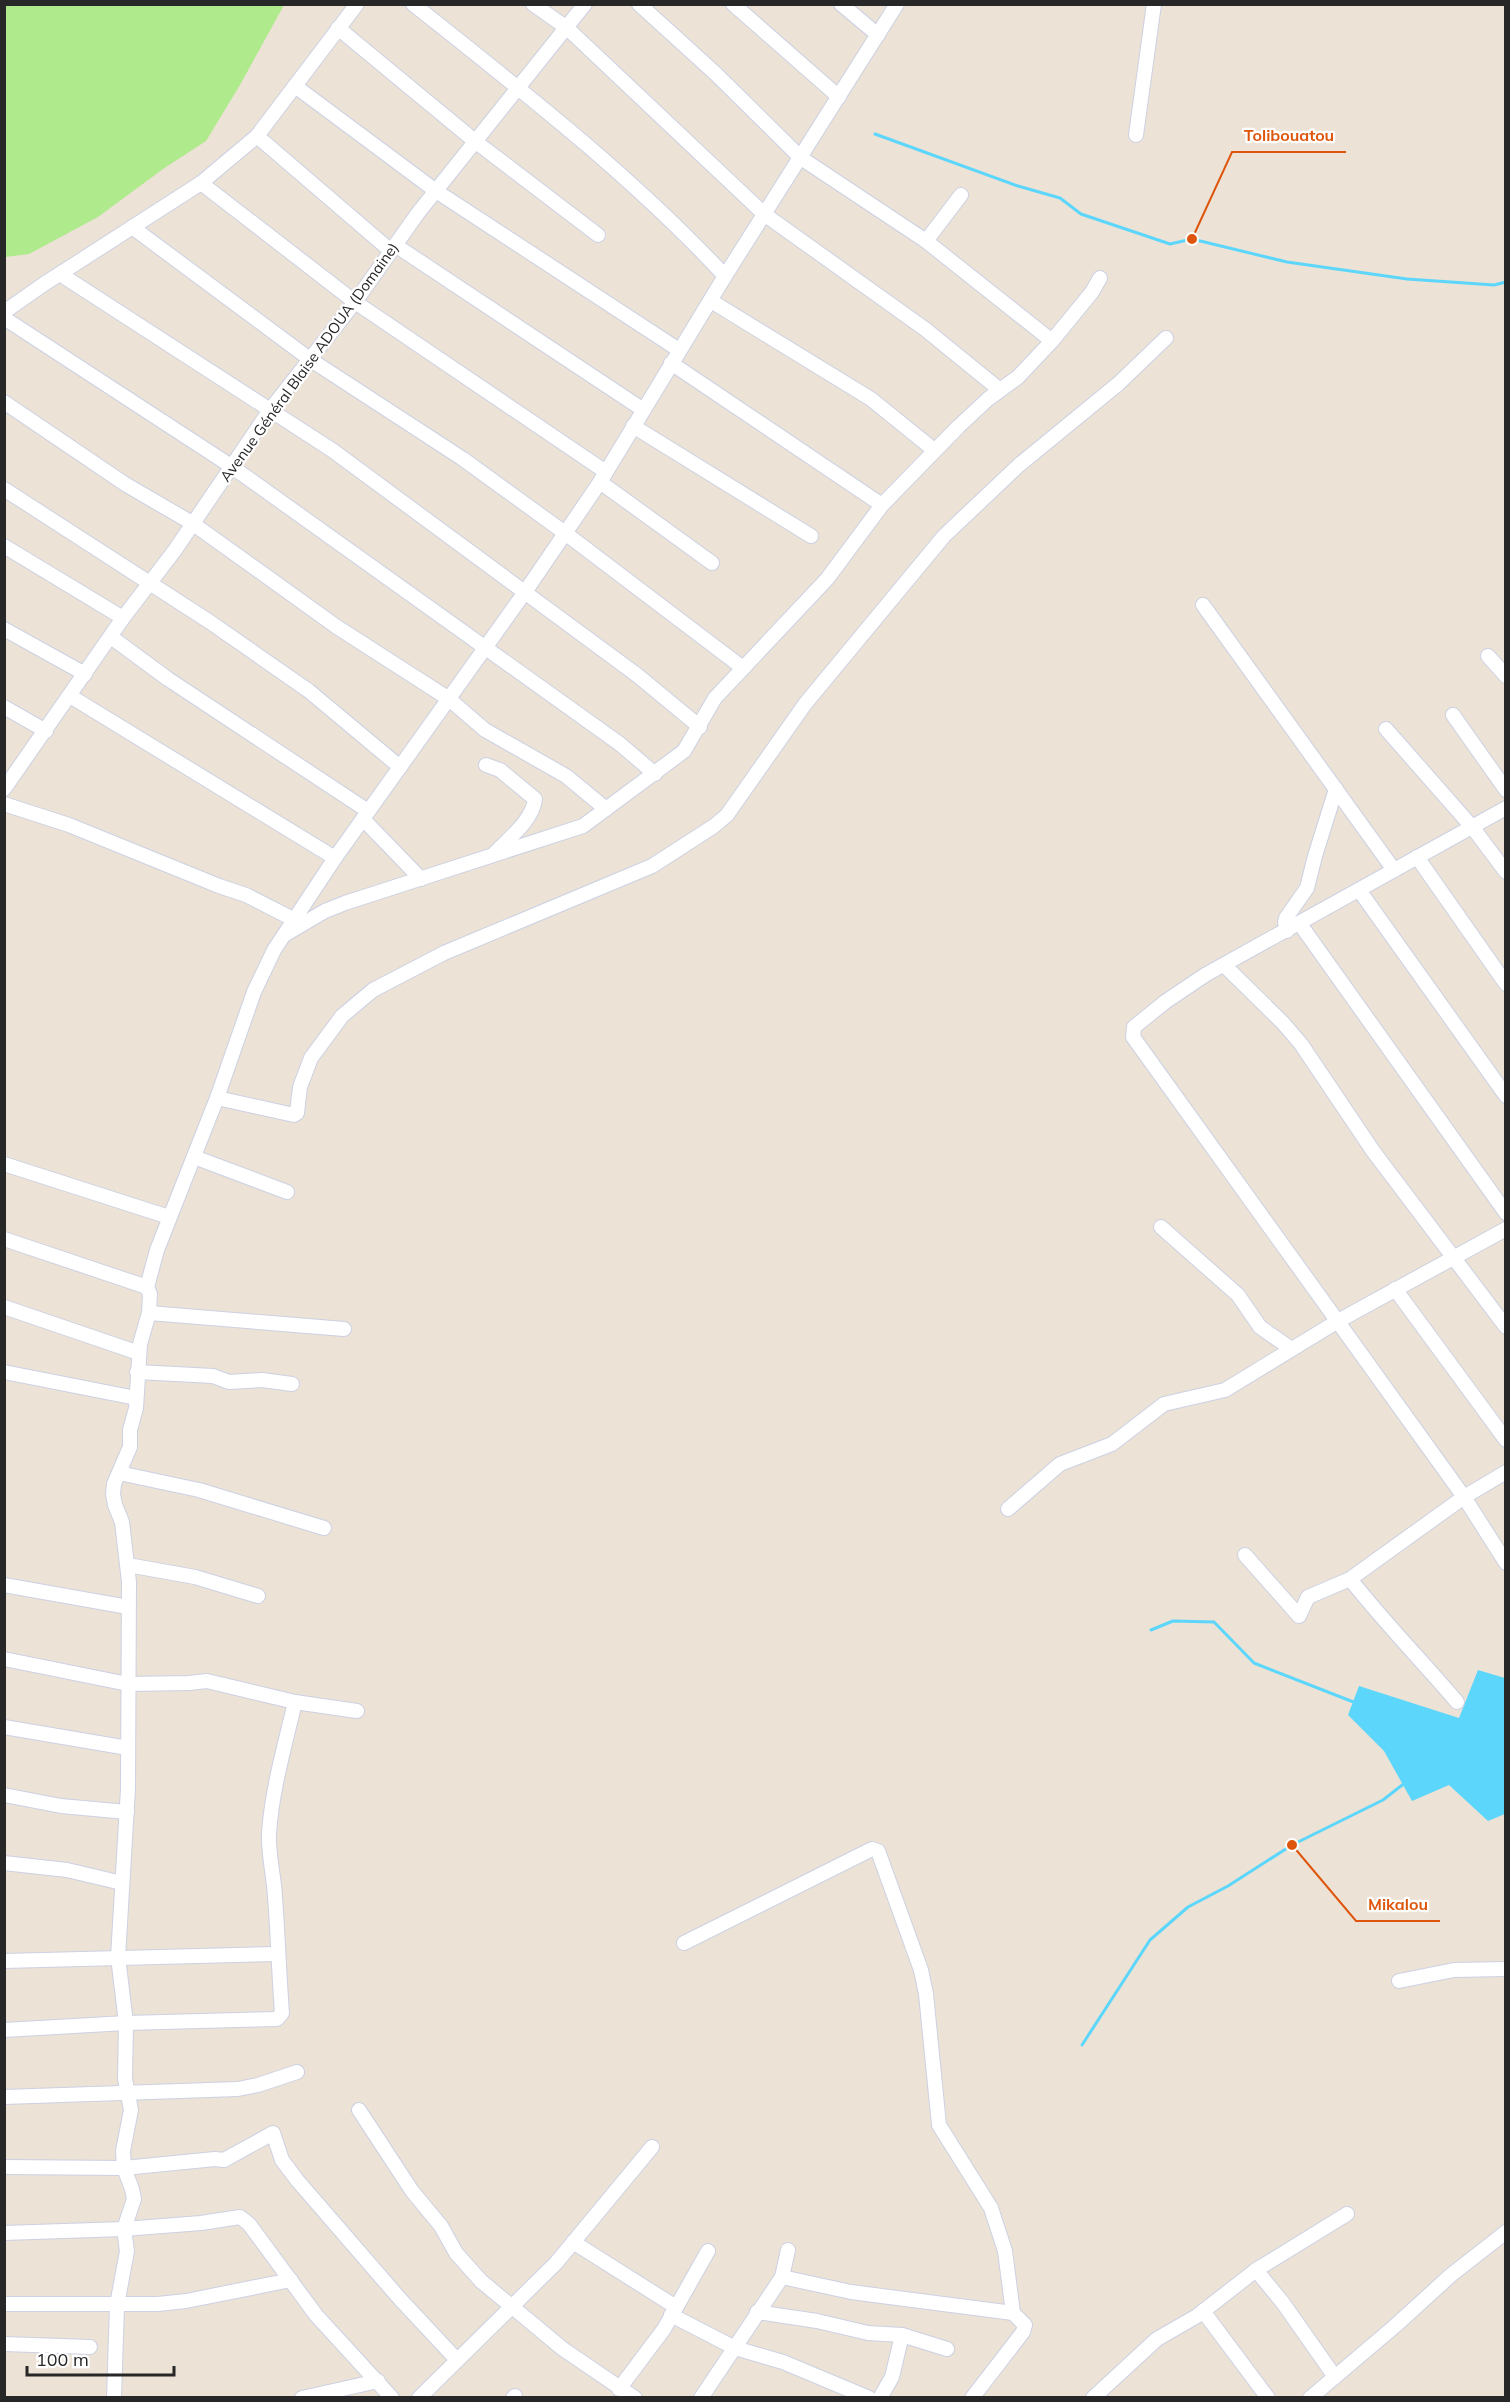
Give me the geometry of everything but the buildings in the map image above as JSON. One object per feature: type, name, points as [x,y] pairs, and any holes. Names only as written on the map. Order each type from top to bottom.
[{"type":"street","points":[[4,312],[201,183],[257,136],[357,4]]},
{"type":"street","points":[[413,4],[518,87],[679,226],[725,276]]},
{"type":"street","points":[[533,4],[567,28],[764,214],[925,329],[999,390]]},
{"type":"street","name":"Avenue Général Blaise ADOUA (Domaine)","points":[[6,785],[270,410],[355,302],[436,191],[585,4]]},
{"type":"street","points":[[639,4],[716,74],[801,158],[926,241],[1052,341]]},
{"type":"street","points":[[734,4],[839,97]]},
{"type":"street","points":[[841,4],[878,35]]},
{"type":"street","points":[[114,2397],[117,2305],[127,2251],[124,2229],[134,2199],[124,2168],[123,2151],[131,2110],[124,2063],[126,2023],[118,1957],[127,1812],[128,1565],[122,1522],[113,1494],[130,1447],[130,1430],[135,1416],[139,1353],[149,1313],[150,1294],[147,1287],[157,1250],[217,1098],[254,992],[267,963],[293,919],[525,592],[603,477],[679,350],[897,4]]},
{"type":"street","points":[[1136,135],[1154,4]]},
{"type":"street","points":[[338,28],[476,142],[598,235]]},
{"type":"street","points":[[295,86],[436,191],[679,350]]},
{"type":"street","points":[[257,136],[393,248],[642,410]]},
{"type":"street","points":[[201,183],[355,302],[603,477],[712,563]]},
{"type":"street","points":[[926,241],[961,195]]},
{"type":"street","points":[[132,227],[311,360],[463,459],[743,668]]},
{"type":"street","points":[[60,274],[332,450],[662,694],[700,727]]},
{"type":"street","points":[[283,936],[325,911],[345,903],[573,830],[595,819],[684,751],[716,698],[827,579],[882,505],[934,450],[999,390],[1018,377],[1052,341],[1092,292],[1100,278]]},
{"type":"street","points":[[711,301],[871,399],[934,450]]},
{"type":"street","points":[[4,318],[231,466],[620,744],[655,774]]},
{"type":"street","points":[[217,1098],[294,1115],[297,1113],[300,1087],[311,1058],[342,1016],[373,990],[444,953],[652,866],[714,826],[735,806],[805,704],[944,536],[1019,465],[1118,384],[1166,338]]},
{"type":"street","points":[[671,363],[882,505]]},
{"type":"street","points":[[4,402],[125,484],[192,523],[337,627],[448,699],[485,730],[566,776],[606,809]]},
{"type":"street","points":[[633,426],[811,536]]},
{"type":"street","points":[[4,489],[210,622],[309,691],[400,767]]},
{"type":"street","points":[[4,546],[123,618]]},
{"type":"street","points":[[1203,605],[1394,870]]},
{"type":"street","points":[[4,629],[85,674]]},
{"type":"street","points":[[111,636],[168,679],[366,815],[421,879]]},
{"type":"street","points":[[1488,656],[1506,676]]},
{"type":"street","points":[[70,696],[335,858]]},
{"type":"street","points":[[4,707],[46,731]]},
{"type":"street","points":[[1453,715],[1506,790]]},
{"type":"street","points":[[1386,729],[1473,828],[1506,872]]},
{"type":"street","points":[[486,765],[500,770],[535,799],[532,810],[521,826],[493,856]]},
{"type":"street","points":[[1287,931],[1286,918],[1307,888],[1336,789]]},
{"type":"street","points":[[4,804],[69,825],[246,895],[293,919]]},
{"type":"street","points":[[1506,808],[1224,965],[1165,1002],[1134,1027],[1134,1036],[1464,1497],[1506,1563]]},
{"type":"street","points":[[1417,857],[1506,984]]},
{"type":"street","points":[[1359,890],[1506,1096]]},
{"type":"street","points":[[1300,924],[1506,1213]]},
{"type":"street","points":[[1224,965],[1284,1023],[1301,1044],[1373,1151],[1506,1328]]},
{"type":"street","points":[[194,1156],[286,1192]]},
{"type":"street","points":[[4,1164],[169,1218]]},
{"type":"street","points":[[1161,1227],[1238,1295],[1260,1327],[1290,1348]]},
{"type":"street","points":[[1008,1509],[1060,1464],[1112,1444],[1164,1404],[1225,1389],[1290,1348],[1506,1229]]},
{"type":"street","points":[[4,1239],[147,1287]]},
{"type":"street","points":[[1395,1289],[1506,1440]]},
{"type":"street","points":[[4,1307],[139,1353]]},
{"type":"street","points":[[149,1313],[344,1329]]},
{"type":"street","points":[[4,1372],[136,1398]]},
{"type":"street","points":[[137,1372],[213,1376],[229,1382],[262,1380],[292,1384]]},
{"type":"street","points":[[1245,1555],[1299,1616],[1308,1597],[1350,1579],[1464,1497],[1506,1472]]},
{"type":"street","points":[[119,1473],[199,1490],[324,1528]]},
{"type":"street","points":[[128,1565],[195,1577],[258,1596]]},
{"type":"street","points":[[1350,1579],[1380,1617],[1406,1643],[1457,1702]]},
{"type":"street","points":[[4,1585],[128,1607]]},
{"type":"street","points":[[4,1659],[128,1684],[207,1681],[295,1702],[357,1711]]},
{"type":"street","points":[[4,2030],[126,2023],[277,2019],[282,2013],[275,1896],[272,1864],[268,1854],[269,1833],[272,1808],[295,1702]]},
{"type":"street","points":[[4,1727],[128,1748]]},
{"type":"street","points":[[4,1796],[61,1806],[127,1812]]},
{"type":"street","points":[[684,1943],[872,1849],[878,1851],[921,1970],[926,1994],[939,2125],[994,2216],[1005,2250],[1013,2313],[1024,2325],[1023,2332],[972,2397]]},
{"type":"street","points":[[4,1863],[67,1870],[122,1883]]},
{"type":"street","points":[[4,1961],[278,1954]]},
{"type":"street","points":[[1400,1981],[1454,1970],[1506,1969]]},
{"type":"street","points":[[4,2097],[238,2089],[297,2072]]},
{"type":"street","points":[[359,2110],[412,2192],[441,2226],[456,2253],[481,2281],[563,2349],[619,2389],[635,2397]]},
{"type":"street","points":[[4,2167],[124,2168],[224,2160],[273,2133],[282,2160],[297,2180],[400,2299],[457,2360]]},
{"type":"street","points":[[419,2397],[512,2308],[573,2242],[652,2147]]},
{"type":"street","points":[[1093,2397],[1157,2340],[1203,2311],[1256,2270],[1347,2214]]},
{"type":"street","points":[[4,2233],[124,2229],[201,2223],[240,2217],[249,2224],[316,2315],[392,2397]]},
{"type":"street","points":[[1310,2397],[1395,2326],[1451,2275],[1506,2232]]},
{"type":"street","points":[[573,2242],[673,2311],[735,2348],[783,2362],[869,2397]]},
{"type":"street","points":[[701,2397],[782,2277],[788,2250]]},
{"type":"street","points":[[619,2389],[673,2311],[708,2251]]},
{"type":"street","points":[[1256,2270],[1283,2303],[1335,2377]]},
{"type":"street","points":[[782,2277],[851,2292],[1013,2313]]},
{"type":"street","points":[[4,2304],[158,2304],[186,2301],[291,2280]]},
{"type":"street","points":[[1203,2311],[1268,2397]]},
{"type":"street","points":[[757,2312],[817,2321],[868,2333],[902,2335],[947,2349]]},
{"type":"street","points":[[880,2397],[892,2377],[902,2335]]},
{"type":"street","points":[[4,2344],[90,2347]]},
{"type":"street","points":[[302,2397],[378,2381]]},
{"type":"green space","points":[[4,5],[284,5],[206,141],[163,169],[98,217],[29,254],[5,257]]},
{"type":"water","points":[[1478,1670],[1505,1678],[1505,1814],[1488,1821],[1449,1785],[1412,1801],[1384,1751],[1348,1715],[1359,1686],[1459,1718]]},
{"type":"waterway","points":[[875,134],[1018,186],[1060,198],[1081,214],[1170,244],[1192,239],[1287,262],[1407,279],[1494,285],[1506,282]]},
{"type":"waterway","points":[[1151,1630],[1173,1621],[1214,1622],[1254,1663],[1356,1703]]},
{"type":"waterway","points":[[1082,2045],[1150,1940],[1188,1907],[1228,1886],[1292,1845],[1383,1800],[1406,1782]]},
{"type":"place","name":"Tolibouatou","points":[[1192,239]]},
{"type":"place","name":"Mikalou","points":[[1292,1845]]}]
